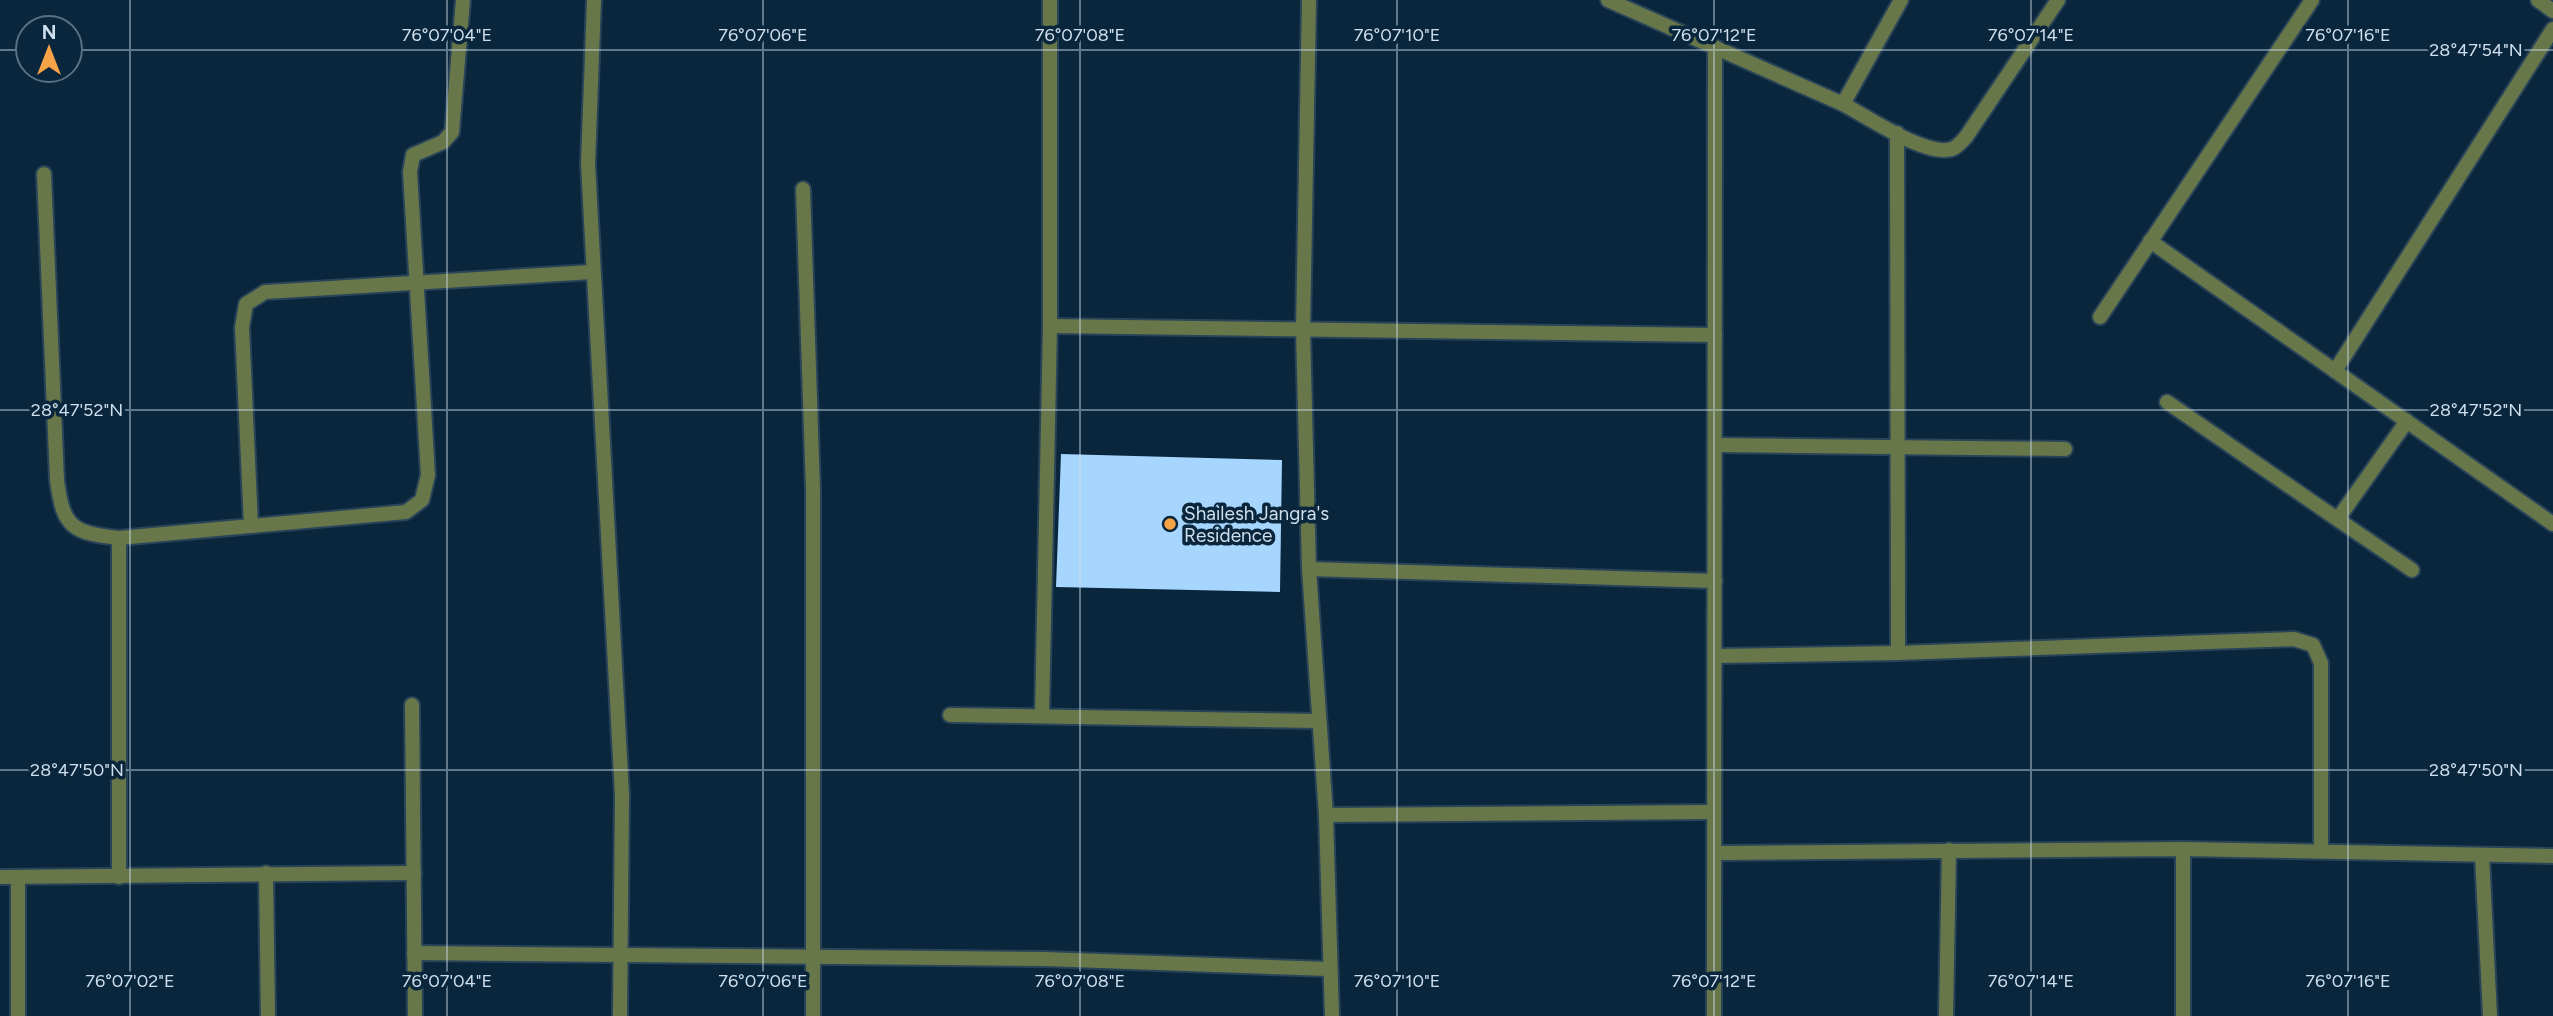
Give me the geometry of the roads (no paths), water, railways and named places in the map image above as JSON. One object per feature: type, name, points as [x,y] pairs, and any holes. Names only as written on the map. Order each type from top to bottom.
[{"type":"street","points":[[44,174],[57,480],[61,508],[69,524],[87,535],[119,538],[406,512],[422,500],[428,475],[410,172],[413,155],[443,142],[452,132],[463,0]]},
{"type":"street","points":[[594,0],[588,164],[622,795],[620,1016]]},
{"type":"street","points":[[1042,715],[1050,326],[1050,0]]},
{"type":"street","points":[[1309,0],[1303,330],[1309,569],[1326,815],[1328,969],[1332,1016]]},
{"type":"street","points":[[1608,0],[1843,104],[1938,151],[1955,148],[1966,136],[2058,0]]},
{"type":"street","points":[[1843,104],[1901,0]]},
{"type":"street","points":[[2100,317],[2312,0]]},
{"type":"street","points":[[2538,0],[2553,11]]},
{"type":"street","points":[[2335,371],[2553,29]]},
{"type":"street","points":[[1714,1016],[1715,47]]},
{"type":"street","points":[[1897,133],[1898,653]]},
{"type":"street","points":[[803,189],[813,490],[813,1016]]},
{"type":"street","points":[[2150,242],[2553,524]]},
{"type":"street","points":[[251,526],[242,327],[246,304],[265,292],[592,272]]},
{"type":"street","points":[[1050,326],[1715,335]]},
{"type":"street","points":[[2167,402],[2412,570]]},
{"type":"street","points":[[2340,520],[2342,513],[2407,421]]},
{"type":"street","points":[[1715,445],[1899,445],[2065,449]]},
{"type":"street","points":[[119,538],[119,877]]},
{"type":"street","points":[[1309,569],[1715,581]]},
{"type":"street","points":[[1715,656],[1898,653],[2294,639],[2313,646],[2321,663],[2321,851]]},
{"type":"street","points":[[412,705],[415,1016]]},
{"type":"street","points":[[950,715],[1318,721]]},
{"type":"street","points":[[1326,815],[1713,812]]},
{"type":"street","points":[[2183,849],[2183,1016]]},
{"type":"street","points":[[1715,853],[2183,849],[2553,856]]},
{"type":"street","points":[[1946,1016],[1949,850]]},
{"type":"street","points":[[2482,855],[2490,1016]]},
{"type":"street","points":[[266,873],[268,1016]]},
{"type":"street","points":[[0,877],[414,873]]},
{"type":"street","points":[[18,877],[18,1016]]},
{"type":"street","points":[[414,953],[1044,959],[1328,969]]},
{"type":"place","name":"Shailesh Jangra's Residence","points":[[1170,524]]}]
